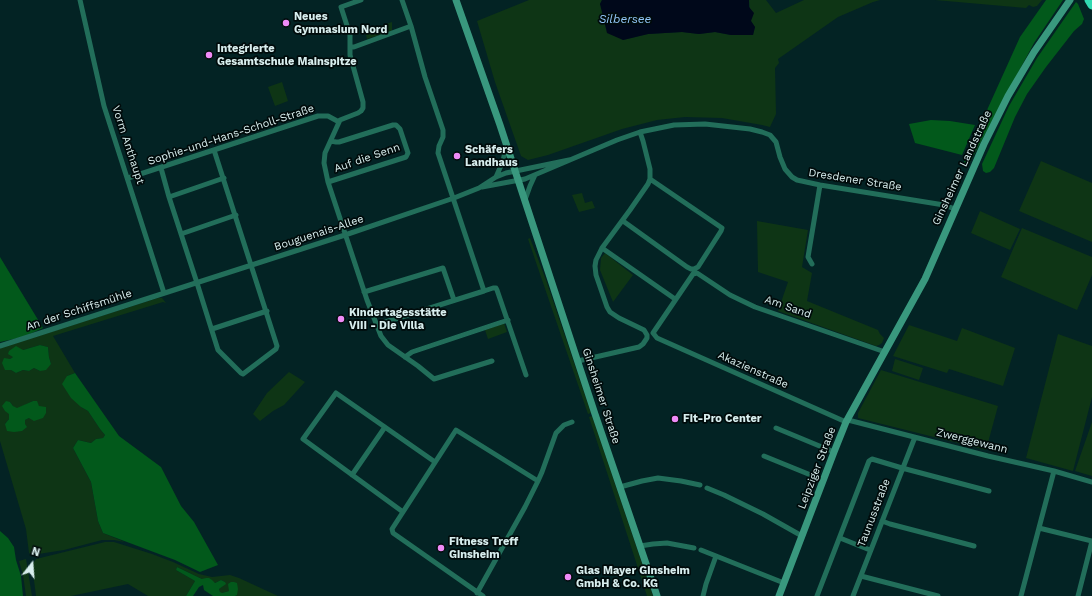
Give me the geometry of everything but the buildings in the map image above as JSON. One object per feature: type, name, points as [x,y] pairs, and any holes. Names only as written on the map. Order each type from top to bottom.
[{"type":"highway","points":[[1089,0],[1092,5]]},
{"type":"main road","name":"Ginsheimer Straße","points":[[456,0],[518,180],[657,596]]},
{"type":"main road","name":"Ginsheimer Landstraße","points":[[885,352],[924,279],[984,144],[1008,96],[1034,52],[1069,1]]},
{"type":"main road","name":"Leipziger Straße","points":[[779,596],[847,421],[885,352]]},
{"type":"street","name":"Vorm Anthaupt","points":[[80,0],[104,106],[164,293]]},
{"type":"street","points":[[361,0],[341,7],[350,35],[350,56],[363,104],[361,111],[342,119],[339,122],[324,157],[324,163],[328,182],[345,235],[376,325],[381,336],[388,345],[434,379],[492,360]]},
{"type":"street","points":[[402,0],[443,130],[443,136],[438,146],[438,152],[484,291]]},
{"type":"street","points":[[350,47],[354,47],[411,26]]},
{"type":"street","name":"Sophie-und-Hans-Scholl-Straße","points":[[128,178],[318,116],[328,116],[339,122]]},
{"type":"street","name":"Dresdener Straße","points":[[518,180],[535,175],[617,140],[640,132],[674,125],[705,124],[731,126],[770,135],[774,139],[785,170],[797,180],[934,203],[955,209]]},
{"type":"street","name":"Auf die Senn","points":[[328,182],[406,157],[408,155],[400,128],[396,125],[339,142],[331,140]]},
{"type":"street","points":[[623,221],[687,267],[694,269],[698,267],[722,228],[650,179],[650,169],[640,132]]},
{"type":"street","points":[[496,177],[503,161],[506,146]]},
{"type":"street","points":[[161,168],[218,350],[243,374],[276,349],[277,346],[214,150]]},
{"type":"street","name":"Dresdener Straße","points":[[514,171],[569,160]]},
{"type":"street","name":"Bouguenais-Allee","points":[[479,188],[496,177],[514,171]]},
{"type":"street","points":[[525,203],[535,175]]},
{"type":"street","points":[[169,197],[224,178]]},
{"type":"street","name":"Akazienstraße","points":[[650,179],[623,221],[602,248],[596,260],[596,275],[610,312],[657,338],[847,421]]},
{"type":"street","name":"Bouguenais-Allee","points":[[164,293],[345,235],[479,188],[518,180]]},
{"type":"street","points":[[812,264],[808,258],[820,185]]},
{"type":"street","points":[[181,234],[236,215]]},
{"type":"street","points":[[578,361],[639,347],[646,341],[675,299],[602,248]]},
{"type":"street","points":[[364,292],[443,268],[454,300]]},
{"type":"street","name":"Am Sand","points":[[675,299],[691,276],[695,273],[699,274],[730,295],[755,306],[885,352]]},
{"type":"street","points":[[376,325],[496,288],[498,290],[526,375]]},
{"type":"street","name":"An der Schiffsmühle","points":[[0,346],[164,293]]},
{"type":"street","points":[[212,329],[267,312]]},
{"type":"street","points":[[406,357],[412,352],[508,320]]},
{"type":"street","points":[[403,512],[303,439],[336,393],[435,462]]},
{"type":"street","name":"Zwerggewann","points":[[847,421],[1054,471],[1092,482]]},
{"type":"street","points":[[478,593],[538,481],[556,433],[564,426],[572,422]]},
{"type":"street","points":[[352,475],[385,427]]},
{"type":"street","points":[[776,428],[834,452]]},
{"type":"street","points":[[483,596],[392,531],[392,529],[456,430],[538,481]]},
{"type":"street","name":"Taunusstraße","points":[[853,596],[915,437]]},
{"type":"street","points":[[764,456],[823,480]]},
{"type":"street","points":[[817,596],[869,461],[872,459],[990,491]]},
{"type":"street","points":[[1021,596],[1054,471]]},
{"type":"street","points":[[620,487],[658,478],[681,481],[700,486]]},
{"type":"street","points":[[707,488],[763,514],[802,536]]},
{"type":"street","points":[[882,521],[974,546]]},
{"type":"street","points":[[1039,528],[1092,541],[1078,596]]},
{"type":"street","points":[[840,538],[870,550]]},
{"type":"street","points":[[640,546],[667,543],[694,548]]},
{"type":"street","points":[[702,550],[784,582]]},
{"type":"street","points":[[703,596],[716,556]]},
{"type":"street","points":[[861,576],[938,596]]},
{"type":"green space","points":[[529,0],[602,0],[600,4],[623,40],[648,34],[682,32],[699,34],[715,32],[731,35],[753,35],[755,27],[751,21],[749,0],[766,0],[776,13],[804,0],[880,0],[838,17],[778,59],[779,63],[775,68],[776,114],[770,127],[722,118],[685,117],[657,120],[622,129],[548,155],[528,160],[521,156],[495,82],[477,21]]},
{"type":"green space","points":[[935,0],[1042,0],[1037,6],[1033,7],[1029,5],[1026,8]]},
{"type":"green space","points":[[1046,0],[1063,0],[1034,43],[967,166],[964,161],[1020,37]]},
{"type":"green space","points":[[1076,2],[1084,19],[1082,24],[1074,31],[1027,94],[1015,117],[994,168],[990,172],[986,173],[983,171],[982,164],[1009,106],[1037,58]]},
{"type":"green space","points":[[392,22],[392,31],[367,39],[365,31]]},
{"type":"green space","points":[[282,82],[288,101],[275,106],[268,87]]},
{"type":"green space","points":[[931,120],[975,125],[962,155],[915,143],[909,124]]},
{"type":"green space","points":[[1041,161],[1092,183],[1092,242],[1019,211]]},
{"type":"green space","points":[[582,193],[585,203],[592,201],[595,208],[579,212],[572,195]]},
{"type":"green space","points":[[980,211],[1020,229],[1010,250],[971,233]]},
{"type":"green space","points":[[757,221],[808,230],[802,267],[812,273],[807,301],[878,330],[884,338],[882,343],[876,346],[778,311],[788,282],[758,272]]},
{"type":"green space","points":[[1022,228],[1092,257],[1092,275],[1077,310],[1001,277]]},
{"type":"green space","points":[[530,238],[546,280],[591,413],[588,414],[528,239]]},
{"type":"green space","points":[[605,253],[633,275],[613,302],[600,270],[601,258]]},
{"type":"green space","points":[[0,257],[43,328],[23,337],[0,342]]},
{"type":"green space","points":[[158,298],[162,298],[166,303],[163,302],[53,336],[75,373],[67,376],[81,407],[88,411],[105,435],[103,438],[96,439],[91,443],[78,440],[73,448],[91,482],[98,521],[103,533],[125,542],[102,540],[64,550],[32,555],[29,553],[26,529],[0,441],[0,348]],"holes":[[[40,345],[48,347],[51,364],[40,371],[34,368],[29,371],[23,370],[16,373],[11,370],[4,359],[10,359],[23,350]],[[33,401],[39,406],[29,418],[25,420],[25,424],[5,424],[9,419],[10,402],[17,409]]]},
{"type":"green space","points":[[504,323],[507,332],[488,339],[485,330]]},
{"type":"green space","points":[[909,325],[957,341],[962,328],[1015,348],[1003,386],[949,369],[947,373],[893,356]]},
{"type":"green space","points":[[1058,334],[1092,346],[1092,397],[1073,471],[1026,458]]},
{"type":"green space","points":[[40,345],[48,347],[51,364],[46,370],[40,371],[34,368],[29,371],[23,370],[16,373],[11,370],[5,370],[2,363],[4,358],[10,359],[13,357],[8,354],[9,351],[16,346],[23,350]]},
{"type":"green space","points":[[895,359],[923,368],[919,380],[892,371]]},
{"type":"green space","points":[[881,370],[998,406],[986,450],[858,418],[858,413]]},
{"type":"green space","points":[[289,372],[305,382],[284,405],[260,421],[253,414],[267,393]]},
{"type":"green space","points":[[75,373],[119,436],[161,467],[181,506],[194,522],[218,565],[200,572],[175,560],[103,533],[98,521],[91,482],[73,448],[78,440],[91,443],[96,439],[103,438],[105,435],[88,411],[71,398],[62,384],[67,376]]},
{"type":"green space","points":[[6,401],[10,402],[17,408],[33,401],[37,401],[39,406],[46,407],[46,413],[43,418],[34,421],[29,418],[25,420],[27,427],[22,431],[7,431],[5,424],[9,419],[9,414],[2,406]]},
{"type":"green space","points":[[592,416],[653,596],[647,596],[589,417]]},
{"type":"green space","points":[[1092,422],[1092,476],[1075,471]]},
{"type":"green space","points":[[0,531],[8,538],[14,547],[21,576],[23,596],[0,596]]},
{"type":"green space","points":[[105,542],[114,542],[152,554],[199,574],[212,577],[230,575],[278,596],[235,596],[237,595],[229,586],[229,591],[220,593],[219,589],[225,584],[225,582],[221,580],[215,583],[202,579],[177,567],[176,570],[195,581],[186,596],[148,596],[128,584],[71,596],[36,596],[32,565],[36,559]]},
{"type":"green space","points":[[26,559],[32,596],[26,596],[19,561]]},
{"type":"green space","points":[[177,567],[202,579],[209,578],[215,583],[221,580],[225,582],[226,584],[219,589],[222,593],[229,591],[228,584],[231,582],[237,583],[237,595],[213,596],[204,590],[203,585],[199,587],[193,596],[186,596],[195,581],[176,570]]},
{"type":"water","name":"Silbersee","points":[[602,0],[749,0],[749,7],[754,13],[751,21],[755,27],[753,35],[731,35],[715,32],[699,34],[682,32],[648,34],[623,40],[607,33],[600,4]]},
{"type":"place","name":"Neues Gymnasium Nord","points":[[286,23]]},
{"type":"place","name":"Integrierte Gesamtschule Mainspitze","points":[[209,55]]},
{"type":"place","name":"Schäfers Landhaus","points":[[457,156]]},
{"type":"place","name":"Kindertagesstätte VIII - Die Villa","points":[[341,319]]},
{"type":"place","name":"Fit-Pro Center","points":[[675,419]]},
{"type":"place","name":"Fitness Treff Ginsheim","points":[[441,548]]},
{"type":"place","name":"Glas Mayer Ginsheim GmbH & Co. KG","points":[[568,577]]}]
